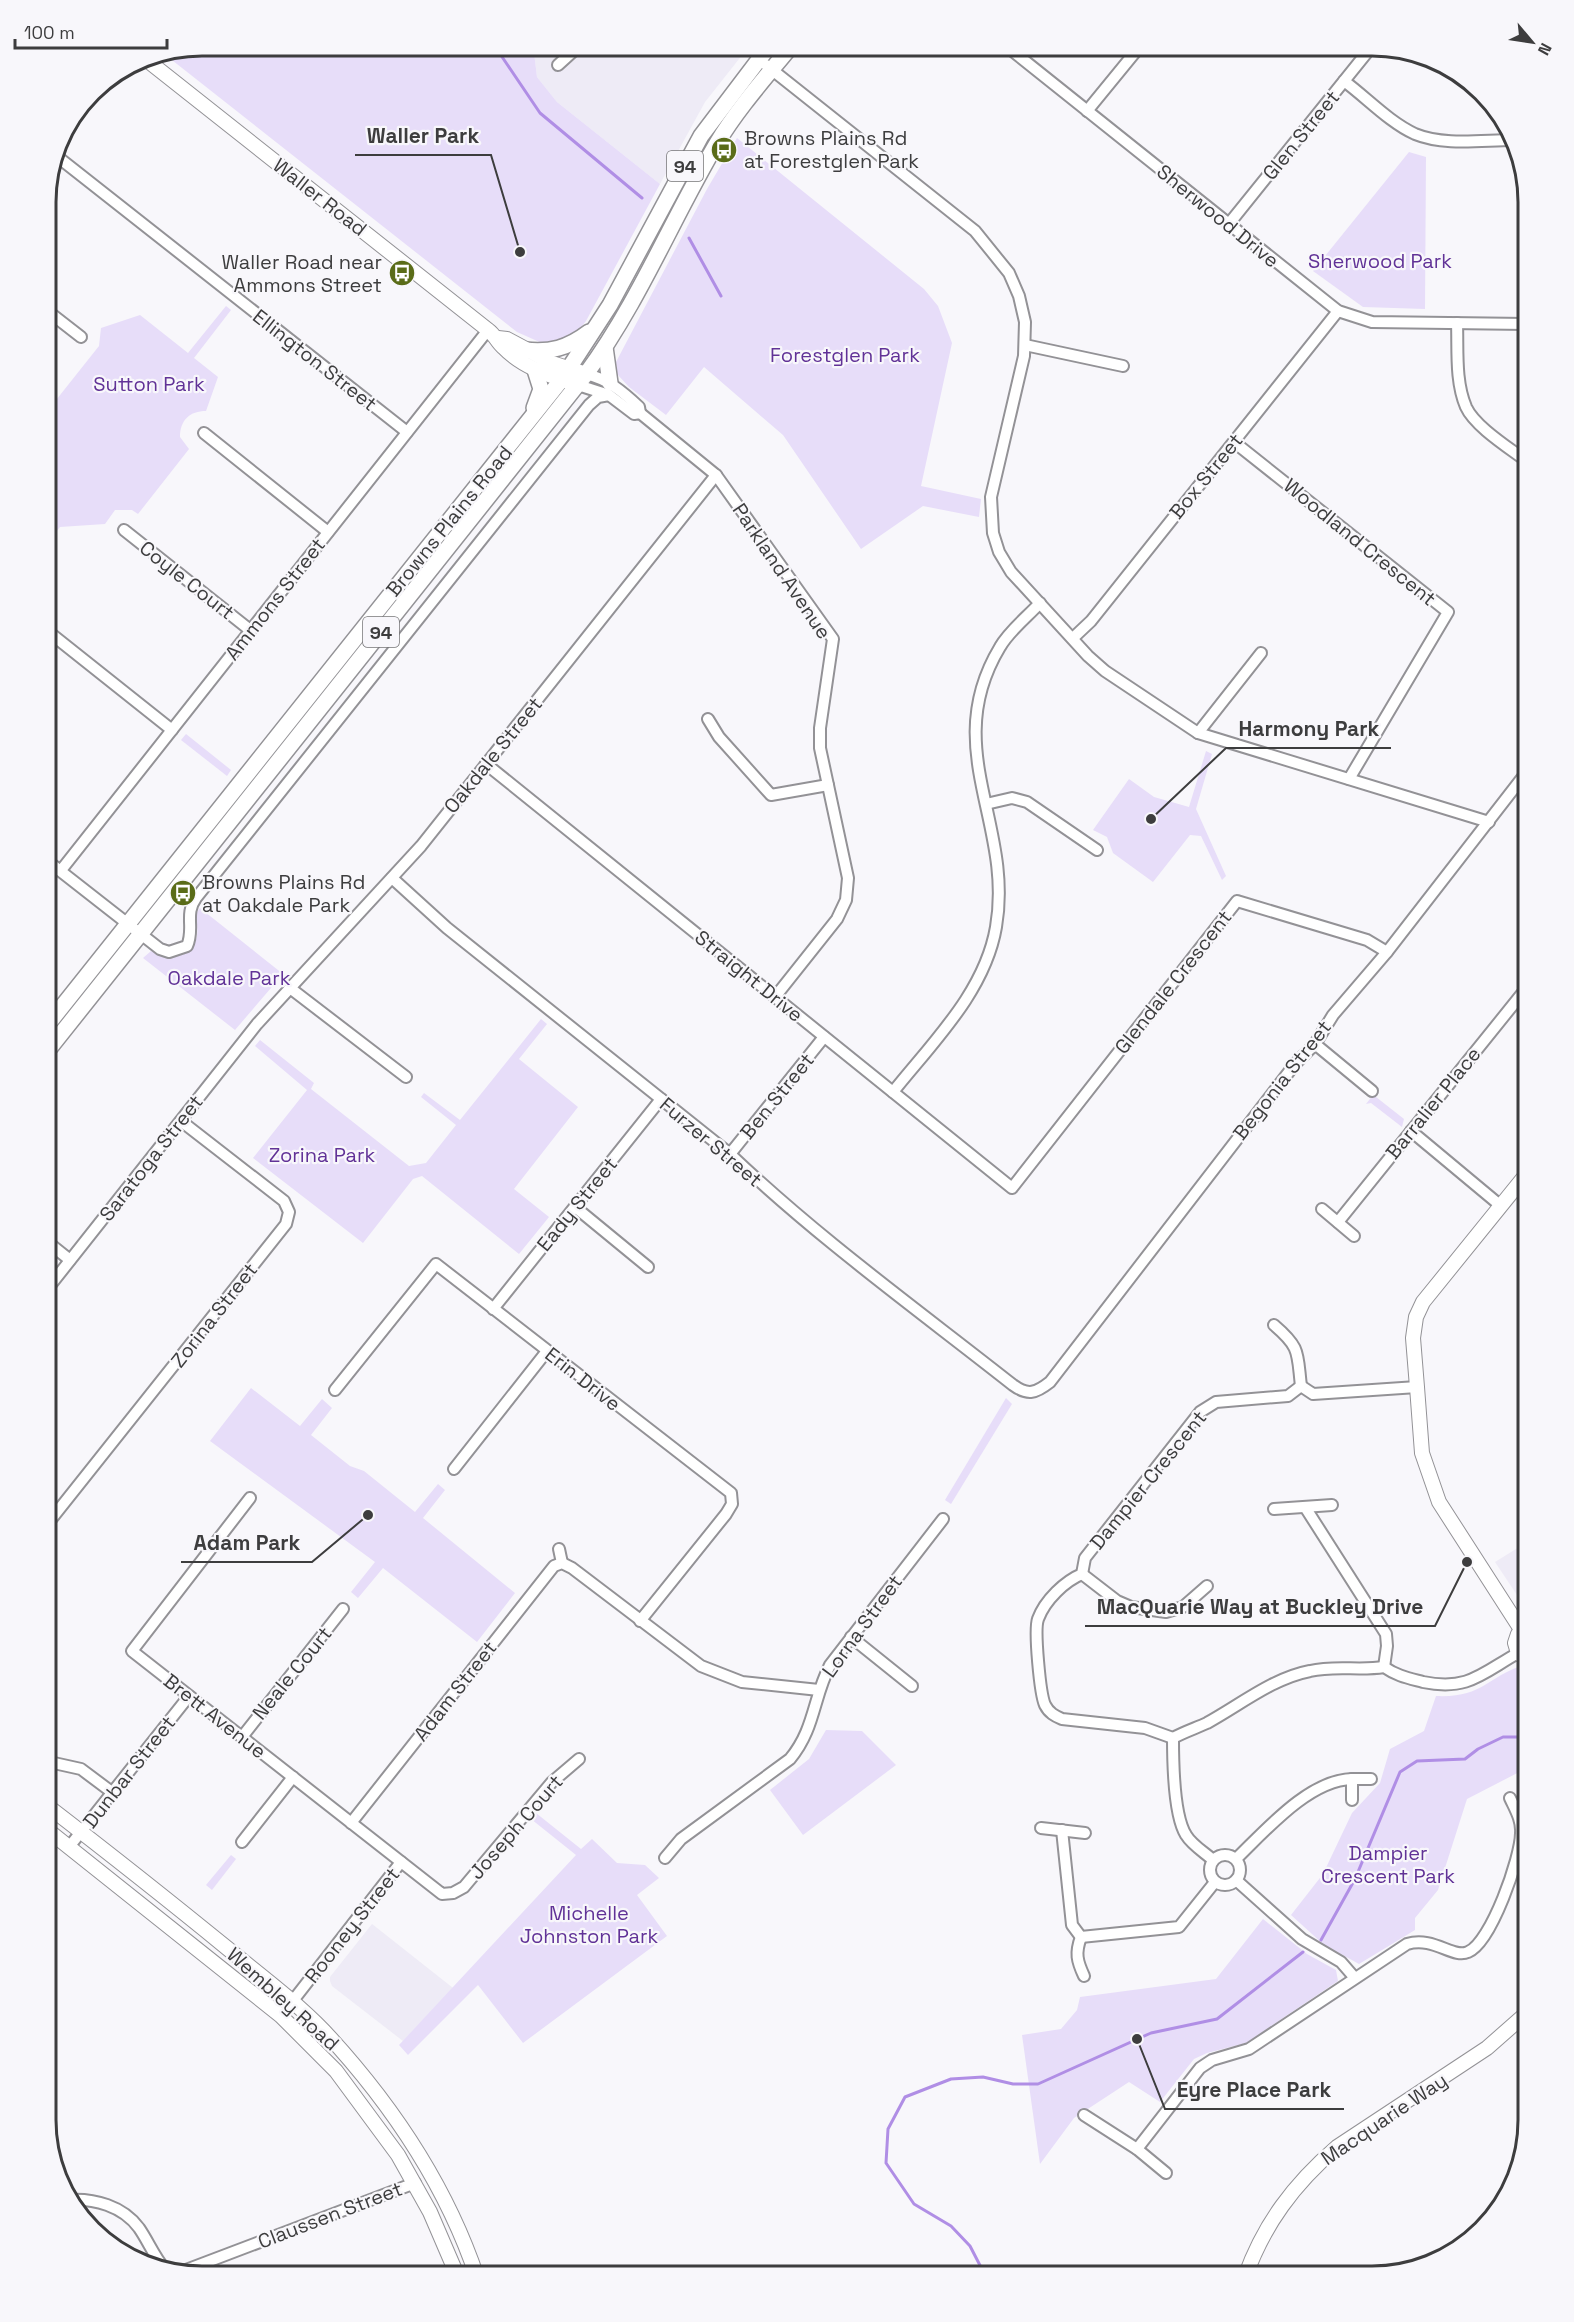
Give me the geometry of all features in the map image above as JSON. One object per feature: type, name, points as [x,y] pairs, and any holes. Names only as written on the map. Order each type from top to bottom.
[{"type":"main road","name":"Browns Plains Road","points":[[56,1014],[565,374],[598,325],[701,136],[761,56]]},
{"type":"main road","name":"Browns Plains Road","points":[[56,1040],[582,379],[604,348],[718,142],[783,56]]},
{"type":"main road","points":[[525,350],[544,352],[559,349],[575,343],[598,325]]},
{"type":"main road","points":[[604,348],[610,389]]},
{"type":"main road","points":[[526,424],[541,389],[535,370]]},
{"type":"street","points":[[558,64],[567,56]]},
{"type":"street","name":"Sherwood Drive","points":[[1019,56],[1338,311],[1372,322],[1518,324]]},
{"type":"street","points":[[1087,111],[1132,56]]},
{"type":"street","name":"Glen Street","points":[[1228,225],[1364,56]]},
{"type":"street","points":[[759,59],[975,231],[996,253],[1009,273],[1019,296],[1025,322],[1024,345],[991,496],[991,515],[999,552],[1011,572],[1072,638],[1105,671],[1198,733],[1489,822]]},
{"type":"street","name":"Waller Road","points":[[152,64],[493,334],[501,346],[535,370],[582,379]]},
{"type":"street","points":[[1344,81],[1399,124],[1417,134],[1439,140],[1504,140]]},
{"type":"street","name":"Ellington Street","points":[[62,160],[407,432]]},
{"type":"street","name":"Box Street","points":[[1072,638],[1091,621],[1338,311]]},
{"type":"street","points":[[56,318],[81,337]]},
{"type":"street","points":[[1457,323],[1458,377],[1467,408],[1485,429],[1518,454]]},
{"type":"street","name":"Waller Road","points":[[493,334],[507,339],[565,374]]},
{"type":"street","name":"Ammons Street","points":[[62,869],[407,432],[493,334]]},
{"type":"street","points":[[1024,345],[1123,366]]},
{"type":"street","name":"Parkland Avenue","points":[[582,379],[610,389],[639,407],[639,413],[716,475],[833,639],[820,728],[820,748],[848,878],[846,900],[837,919],[775,997]]},
{"type":"street","name":"Browns Plains Road","points":[[141,934],[165,951],[176,952],[187,946],[191,936],[188,913],[192,903],[582,413],[594,399],[610,389]]},
{"type":"street","points":[[204,433],[328,532]]},
{"type":"street","name":"Woodland Crescent","points":[[1234,442],[1448,612],[1349,779]]},
{"type":"street","name":"Oakdale Street","points":[[257,1024],[421,846],[716,475]]},
{"type":"street","name":"Coyle Court","points":[[124,530],[250,630]]},
{"type":"street","points":[[893,1092],[958,1010],[977,982],[996,929],[1000,895],[998,863],[976,753],[974,727],[976,700],[1001,645],[1040,603]]},
{"type":"street","points":[[56,638],[172,730]]},
{"type":"street","points":[[1198,733],[1260,653]]},
{"type":"street","points":[[708,718],[719,737],[771,795],[828,785]]},
{"type":"street","name":"Straight Drive","points":[[486,764],[1012,1188]]},
{"type":"street","name":"Begonia Street","points":[[1037,1392],[1050,1382],[1295,1064],[1315,1044],[1333,1015],[1387,952],[1518,784]]},
{"type":"street","points":[[986,804],[1012,798],[1027,802],[1097,850]]},
{"type":"street","points":[[56,865],[141,934]]},
{"type":"street","name":"Furzer Street","points":[[392,878],[447,928],[730,1154],[773,1195],[1023,1393],[1037,1392]]},
{"type":"street","name":"Glendale Crescent","points":[[1012,1188],[1237,901],[1367,940],[1387,952]]},
{"type":"street","points":[[290,988],[406,1077]]},
{"type":"street","name":"Barralier Place","points":[[1338,1222],[1518,999]]},
{"type":"street","name":"Saratoga Street","points":[[56,1278],[257,1024]]},
{"type":"street","name":"Ben Street","points":[[730,1154],[824,1037]]},
{"type":"street","points":[[1315,1044],[1372,1090]]},
{"type":"street","name":"Eady Street","points":[[493,1309],[661,1099]]},
{"type":"street","name":"Zorina Street","points":[[56,1513],[286,1224],[289,1212],[284,1201],[181,1121]]},
{"type":"street","points":[[1411,1131],[1501,1206]]},
{"type":"street","points":[[1518,1185],[1423,1302],[1416,1317],[1413,1338],[1422,1453],[1439,1502],[1518,1618]]},
{"type":"street","points":[[575,1207],[648,1267]]},
{"type":"street","points":[[1322,1209],[1354,1236]]},
{"type":"street","points":[[56,1249],[70,1260]]},
{"type":"street","name":"Erin Drive","points":[[335,1390],[436,1264],[731,1493],[732,1504],[726,1514],[640,1621]]},
{"type":"street","points":[[1274,1325],[1293,1340],[1297,1350],[1300,1386],[1313,1394],[1417,1386]]},
{"type":"street","points":[[454,1469],[547,1351]]},
{"type":"street","name":"Dampier Crescent","points":[[1173,1738],[1159,1731],[1145,1728],[1062,1719],[1052,1715],[1044,1704],[1035,1632],[1039,1615],[1066,1581],[1083,1574],[1085,1558],[1200,1412],[1216,1402],[1288,1396],[1300,1386]]},
{"type":"street","name":"Brett Avenue","points":[[250,1498],[132,1651],[442,1893],[453,1893]]},
{"type":"street","points":[[1274,1509],[1332,1505]]},
{"type":"street","points":[[1305,1507],[1386,1634],[1384,1667]]},
{"type":"street","name":"Lorna Street","points":[[665,1858],[681,1839],[790,1759],[804,1742],[819,1690],[830,1665],[943,1519]]},
{"type":"street","points":[[559,1549],[562,1563],[572,1568],[678,1651],[723,1677],[742,1682],[819,1690]]},
{"type":"street","name":"Adam Street","points":[[351,1823],[554,1566],[562,1563]]},
{"type":"street","points":[[1083,1574],[1118,1601],[1131,1607],[1166,1612],[1183,1606],[1206,1586]]},
{"type":"street","name":"Neale Court","points":[[242,1737],[343,1610]]},
{"type":"street","points":[[851,1637],[912,1686]]},
{"type":"street","points":[[1213,1860],[1192,1842],[1182,1826],[1173,1772],[1173,1738],[1204,1724],[1288,1677],[1325,1668],[1368,1670],[1384,1667],[1397,1676],[1443,1686],[1458,1685],[1472,1680],[1518,1658]]},
{"type":"street","name":"Dunbar Street","points":[[69,1847],[189,1696]]},
{"type":"street","name":"Joseph Court","points":[[453,1893],[464,1887],[552,1782],[579,1759]]},
{"type":"street","points":[[56,1763],[81,1769],[112,1793]]},
{"type":"street","points":[[242,1842],[292,1777]]},
{"type":"street","points":[[1352,1779],[1352,1800]]},
{"type":"street","points":[[1236,1859],[1287,1809],[1336,1780],[1371,1779]]},
{"type":"street","points":[[1510,1798],[1518,1814]]},
{"type":"street","name":"Wembley Road","points":[[56,1812],[292,2002],[350,2061],[407,2136],[440,2191],[472,2266]]},
{"type":"street","points":[[1041,1828],[1085,1833]]},
{"type":"street","points":[[1062,1830],[1072,1925],[1081,1937]]},
{"type":"street","name":"Wembley Road","points":[[56,1837],[280,2016],[336,2072],[381,2131],[414,2183],[454,2266]]},
{"type":"street","points":[[1137,2149],[1200,2068],[1212,2060],[1249,2049],[1354,1977],[1407,1944],[1429,1941],[1457,1954],[1466,1954],[1481,1943],[1510,1882],[1518,1846]]},
{"type":"street","points":[[1222,1855],[1236,1859],[1240,1867],[1236,1880],[1228,1884],[1215,1882],[1210,1869],[1213,1860],[1222,1855]]},
{"type":"street","name":"Rooney Street","points":[[280,2016],[401,1862]]},
{"type":"street","points":[[1236,1880],[1302,1939],[1341,1962],[1354,1977]]},
{"type":"street","points":[[1081,1937],[1179,1927],[1215,1882]]},
{"type":"street","points":[[1081,1937],[1076,1949],[1076,1959],[1084,1976]]},
{"type":"street","name":"Macquarie Way","points":[[1250,2266],[1266,2227],[1300,2181],[1316,2165],[1337,2148],[1486,2048],[1518,2020]]},
{"type":"street","points":[[1084,2115],[1137,2149],[1166,2173]]},
{"type":"street","name":"Claussen Street","points":[[196,2266],[414,2183]]},
{"type":"street","points":[[80,2200],[96,2200],[127,2217],[137,2225],[159,2260]]},
{"type":"shaded area","points":[[534,56],[741,56],[705,102],[660,184],[557,102],[537,77]]},
{"type":"shaded area","points":[[1518,1548],[1518,1596],[1495,1562]]},
{"type":"shaded area","points":[[372,1924],[453,1988],[403,2041],[332,1986],[330,1981],[330,1977]]},
{"type":"green space","points":[[192,56],[534,56],[537,77],[557,102],[660,184],[586,321],[571,339],[544,344],[517,332],[170,59]]},
{"type":"green space","name":"Forestglen Park","points":[[737,138],[924,289],[938,306],[952,343],[921,486],[981,499],[979,517],[923,506],[861,549],[783,435],[704,367],[666,415],[629,387],[617,374],[616,362],[707,189]]},
{"type":"green space","name":"Sherwood Park","points":[[1409,152],[1426,157],[1425,309],[1363,307],[1313,271]]},
{"type":"green space","name":"Sutton Park","points":[[226,306],[231,310],[194,358],[218,377],[206,411],[195,413],[184,421],[180,437],[189,449],[138,514],[132,510],[115,510],[105,524],[60,527],[56,532],[56,400],[99,346],[101,328],[140,315],[188,353]]},
{"type":"green space","points":[[186,734],[231,770],[227,776],[181,740]]},
{"type":"green space","points":[[1206,751],[1212,754],[1196,809],[1226,876],[1222,880],[1201,836],[1190,835],[1153,882],[1113,853],[1107,837],[1093,830],[1129,779],[1154,797],[1189,807]]},
{"type":"green space","name":"Oakdale Park","points":[[200,908],[283,974],[235,1030],[143,958],[151,951],[172,956],[188,951],[194,945],[197,937],[195,915]]},
{"type":"green space","name":"Zorina Park","points":[[541,1019],[547,1024],[519,1059],[578,1107],[514,1189],[549,1217],[519,1254],[422,1176],[413,1179],[363,1243],[253,1158],[307,1090],[255,1046],[260,1040],[314,1083],[311,1089],[409,1166],[426,1163],[456,1125],[421,1097],[424,1093],[460,1120]]},
{"type":"green space","points":[[1377,1090],[1376,1097],[1404,1119],[1402,1127],[1371,1103],[1366,1104]]},
{"type":"green space","points":[[251,1388],[300,1426],[322,1399],[332,1408],[311,1435],[350,1466],[364,1471],[415,1512],[438,1484],[445,1490],[423,1518],[515,1593],[477,1642],[383,1568],[358,1598],[351,1592],[375,1562],[210,1441]]},
{"type":"green space","points":[[1006,1398],[1012,1404],[951,1504],[945,1500]]},
{"type":"green space","name":"Dampier Crescent Park","points":[[1518,1667],[1518,1773],[1467,1799],[1438,1890],[1415,1918],[1415,1930],[1359,1964],[1323,1944],[1291,1915],[1323,1874],[1352,1813],[1380,1783],[1390,1749],[1424,1731],[1436,1696],[1464,1694]]},
{"type":"green space","points":[[826,1730],[862,1731],[896,1765],[803,1835],[770,1790],[809,1759]]},
{"type":"green space","name":"Michelle Johnston Park","points":[[536,1813],[581,1849],[592,1839],[617,1863],[645,1865],[659,1878],[637,1895],[667,1936],[523,2043],[478,1985],[408,2055],[399,2045],[576,1855],[531,1819]]},
{"type":"green space","points":[[231,1855],[236,1859],[212,1890],[206,1885]]},
{"type":"green space","points":[[1263,1919],[1307,1954],[1336,1970],[1338,1981],[1246,2043],[1207,2053],[1194,2059],[1160,2102],[1129,2082],[1074,2118],[1040,2164],[1022,2035],[1061,2029],[1077,2010],[1080,1997],[1216,1979]]},
{"type":"waterway","points":[[501,56],[540,113],[642,198]]},
{"type":"waterway","points":[[689,238],[721,296]]},
{"type":"waterway","points":[[1321,1940],[1355,1879],[1400,1772],[1417,1761],[1465,1759],[1478,1749],[1503,1737],[1518,1737]]},
{"type":"waterway","points":[[980,2266],[970,2246],[951,2226],[914,2204],[886,2163],[888,2129],[905,2097],[951,2079],[983,2077],[1013,2084],[1038,2084],[1151,2033],[1217,2019],[1303,1952]]},
{"type":"place","name":"Browns Plains Rd at Forestglen Park","points":[[724,150]]},
{"type":"place","name":"Waller Park","points":[[520,252]]},
{"type":"place","name":"Waller Road near Ammons Street","points":[[402,273]]},
{"type":"place","name":"Harmony Park","points":[[1151,819]]},
{"type":"place","name":"Browns Plains Rd at Oakdale Park","points":[[183,893]]},
{"type":"place","name":"Adam Park","points":[[368,1515]]},
{"type":"place","name":"MacQuarie Way at Buckley Drive","points":[[1467,1562]]},
{"type":"place","name":"Eyre Place Park","points":[[1137,2039]]}]
